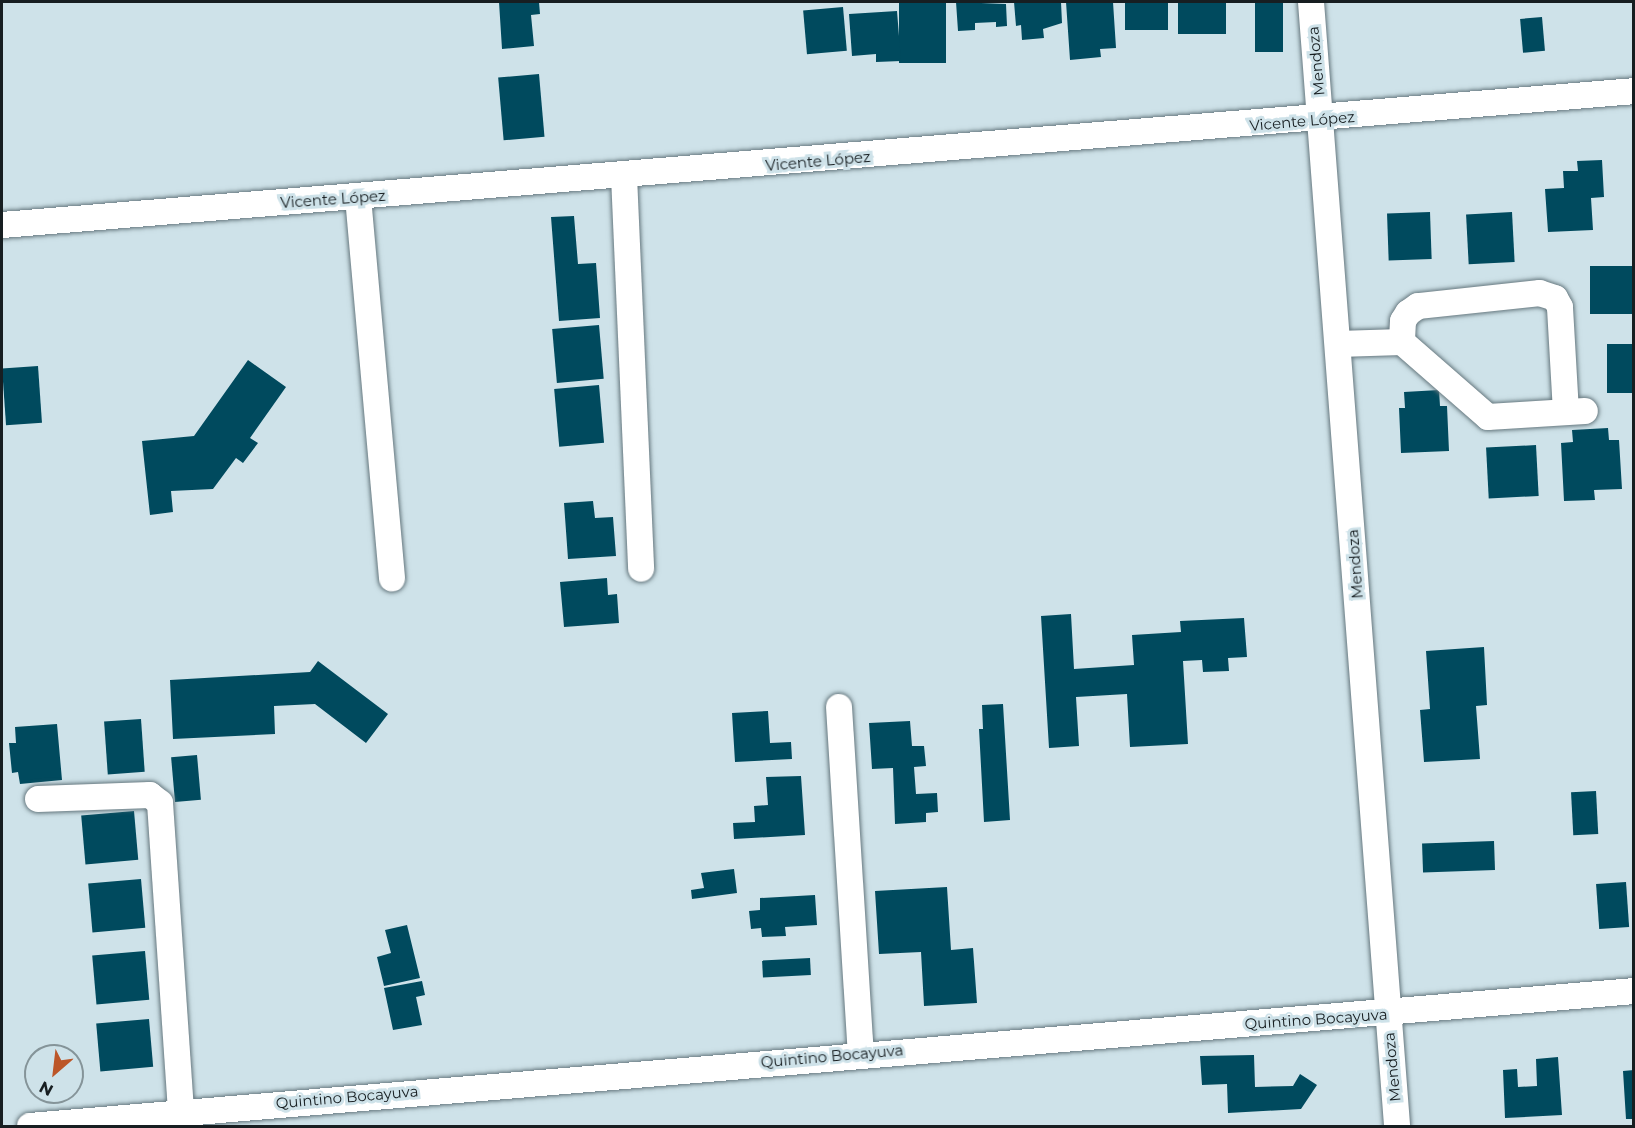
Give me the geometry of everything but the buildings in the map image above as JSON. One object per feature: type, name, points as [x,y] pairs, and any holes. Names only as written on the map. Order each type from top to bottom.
[{"type":"street","name":"Mendoza","points":[[1311,2],[1397,1126]]},
{"type":"street","name":"Vicente López","points":[[2,225],[1321,120],[1634,91]]},
{"type":"street","points":[[624,176],[641,569]]},
{"type":"street","points":[[358,197],[392,578]]},
{"type":"street","points":[[1338,344],[1402,342],[1488,417],[1575,411],[1560,307],[1555,298],[1540,293],[1418,306],[1403,321],[1402,342]]},
{"type":"street","points":[[839,707],[861,1053]]},
{"type":"street","points":[[38,799],[150,795],[160,802],[181,1111]]},
{"type":"street","name":"Quintino Bocayuva","points":[[30,1126],[861,1053],[1388,1013],[1634,991]]}]
